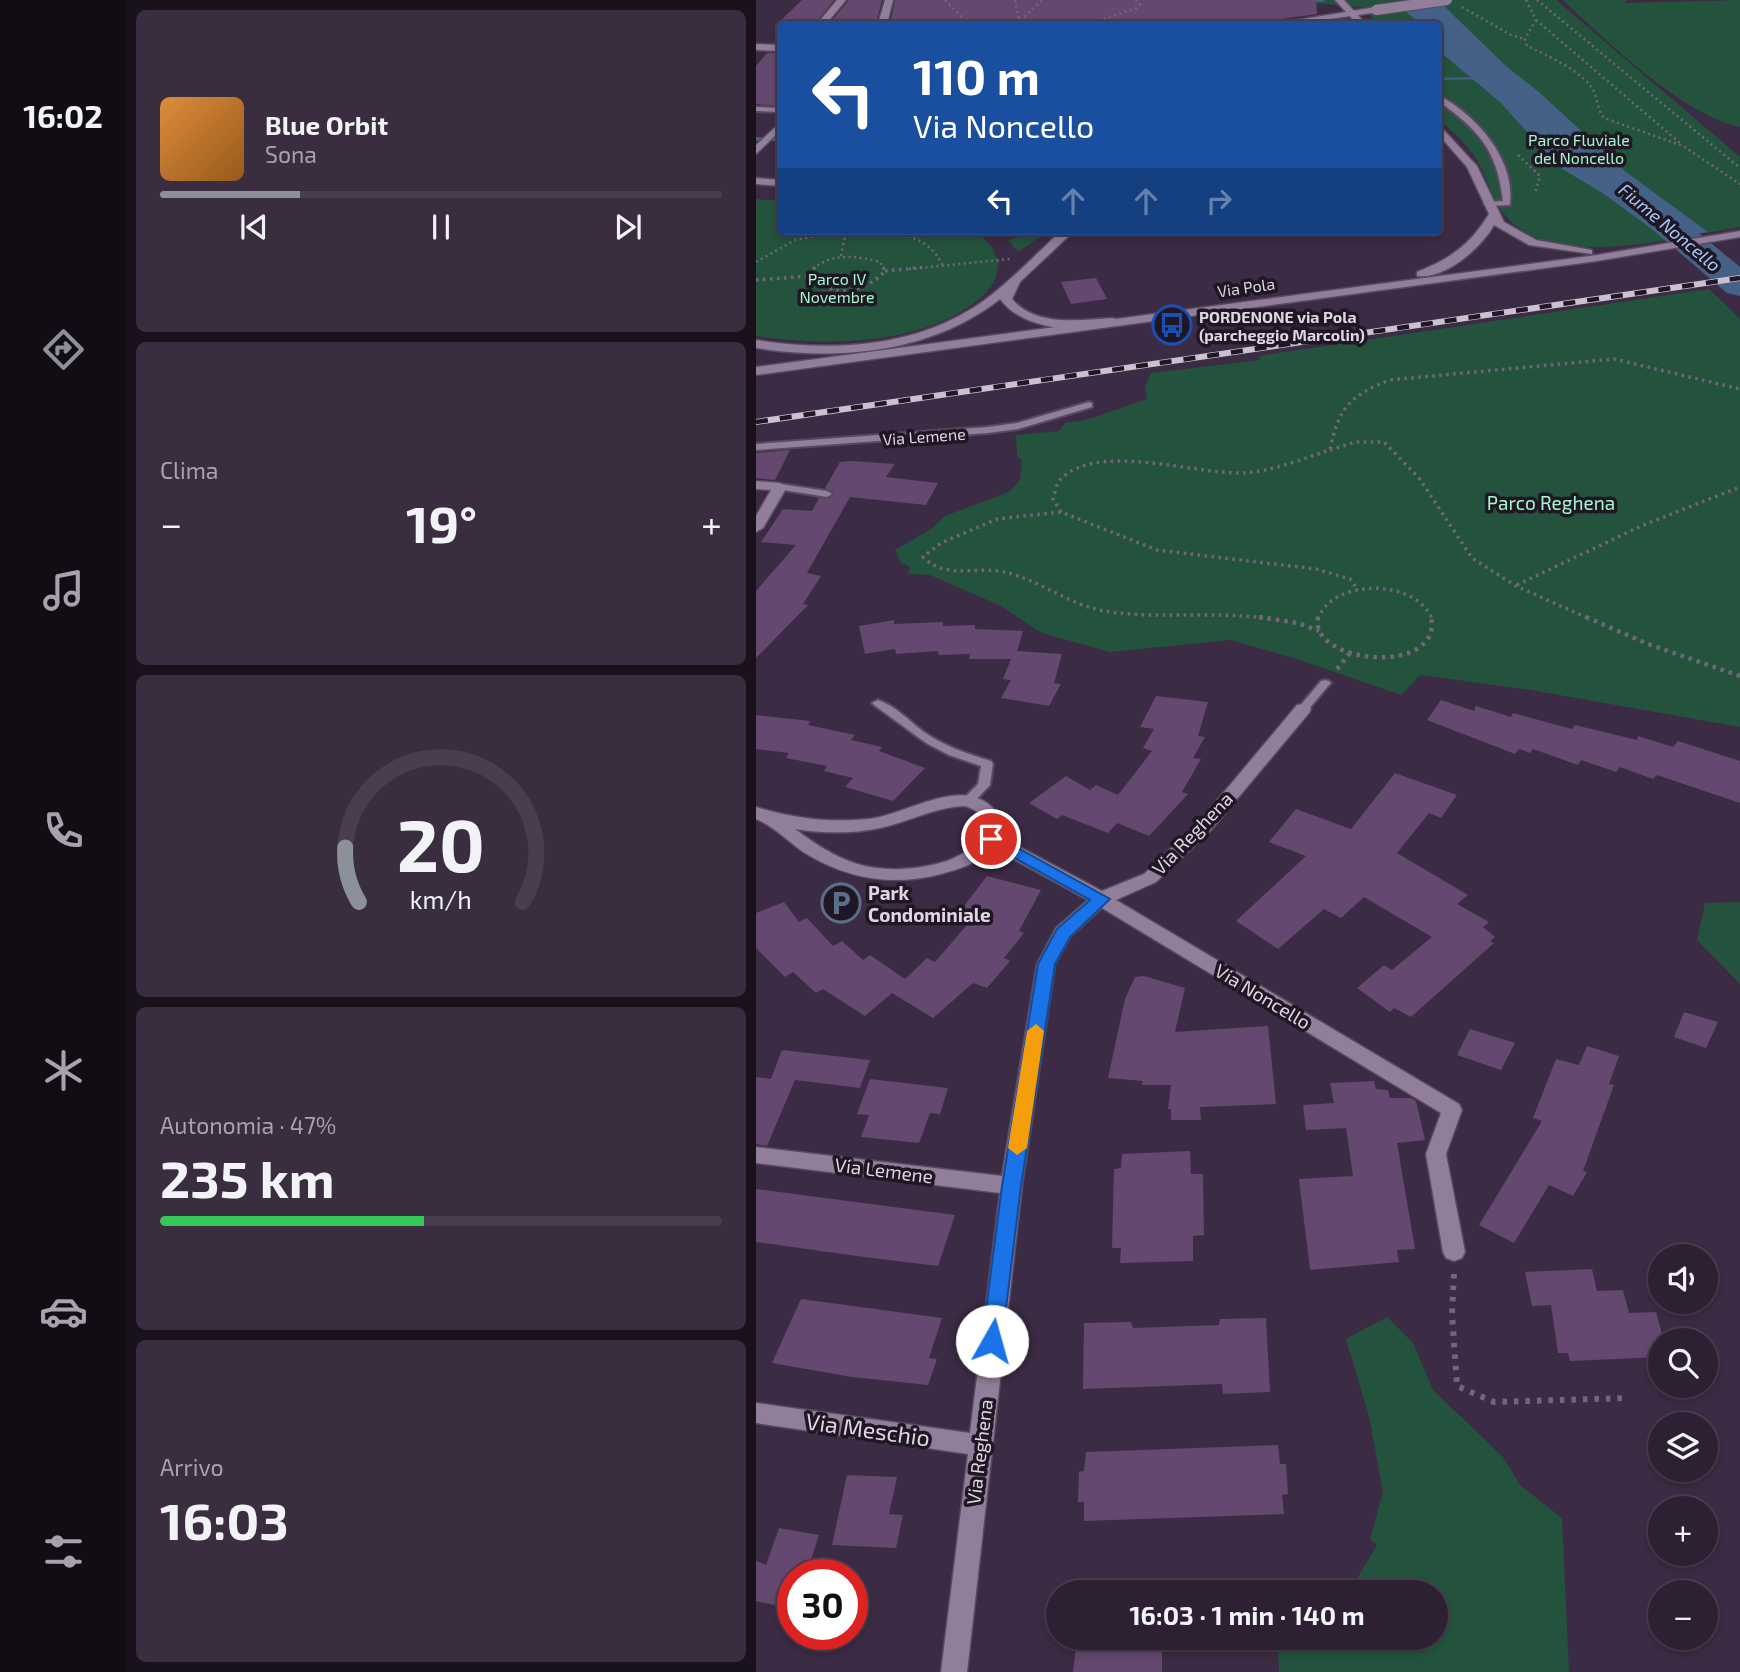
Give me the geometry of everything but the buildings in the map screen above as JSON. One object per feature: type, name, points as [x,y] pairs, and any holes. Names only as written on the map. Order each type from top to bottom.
[{"type":"street","points":[[824,21],[842,0]]},
{"type":"street","points":[[883,21],[889,0]]},
{"type":"street","points":[[1339,0],[1360,21]]},
{"type":"street","points":[[1301,21],[1447,0]]},
{"type":"street","points":[[756,47],[777,48]]},
{"type":"street","points":[[757,150],[777,130]]},
{"type":"street","points":[[1442,131],[1463,152],[1490,209],[1514,235],[1533,243],[1565,250],[1620,252]]},
{"type":"street","points":[[756,181],[777,183]]},
{"type":"street","points":[[1366,287],[1420,274],[1456,260],[1478,244],[1490,209]]},
{"type":"street","name":"Via Pola","points":[[756,371],[1570,261],[1740,234]]},
{"type":"street","points":[[756,344],[790,349],[842,349],[922,336],[961,321],[1017,279],[1064,235]]},
{"type":"street","points":[[1017,279],[1006,299],[1011,308],[1022,315],[1060,322],[1112,322]]},
{"type":"street","points":[[756,485],[780,487],[756,528]]},
{"type":"street","name":"Via Reghena","points":[[954,1672],[1011,1186],[1046,964],[1063,933],[1101,899],[1150,877],[1205,826],[1303,709]]},
{"type":"street","points":[[968,801],[983,807],[993,817],[996,826],[991,839],[978,853],[958,864],[930,873],[887,877],[862,873],[819,855],[763,816],[821,828],[875,824],[944,802],[968,801]]},
{"type":"street","name":"Via Noncello","points":[[991,839],[1101,899],[1452,1110],[1436,1154],[1454,1252]]},
{"type":"street","name":"Via Lemene","points":[[756,1155],[1011,1186]]},
{"type":"street","name":"Via Meschio","points":[[756,1413],[979,1445]]},
{"type":"lane","points":[[1442,100],[1480,128],[1498,159],[1507,203],[1490,209]]},
{"type":"lane","points":[[756,109],[777,110]]},
{"type":"lane","name":"Via Lemene","points":[[756,447],[998,429],[1018,426],[1089,405]]},
{"type":"lane","points":[[780,487],[827,494]]},
{"type":"lane","name":"Via Reghena","points":[[1303,709],[1325,683]]},
{"type":"lane","points":[[878,703],[900,715],[919,734],[954,755],[987,764],[984,785],[968,801]]},
{"type":"path","points":[[945,0],[966,21]]},
{"type":"path","points":[[1015,0],[1019,19],[1043,0]]},
{"type":"path","points":[[1097,21],[1137,8],[1140,4],[1136,0]]},
{"type":"path","points":[[1526,0],[1536,20],[1683,146],[1740,184]]},
{"type":"path","points":[[1537,0],[1740,168]]},
{"type":"path","points":[[1458,6],[1471,9],[1478,17],[1496,24],[1511,36],[1525,39]]},
{"type":"path","points":[[1536,20],[1525,39],[1527,46],[1557,60],[1592,88],[1597,109],[1604,118],[1683,146]]},
{"type":"path","points":[[756,262],[771,249],[795,239],[817,235]]},
{"type":"path","points":[[841,256],[845,235]]},
{"type":"path","points":[[904,235],[920,239],[933,248],[943,266]]},
{"type":"path","points":[[809,276],[810,271],[821,262],[841,256],[873,258],[885,266],[885,271]]},
{"type":"path","points":[[809,276],[818,286],[852,289],[875,282],[885,271],[1039,257]]},
{"type":"path","points":[[756,280],[809,276]]},
{"type":"path","points":[[1330,450],[1337,413],[1357,393],[1389,380],[1614,359],[1740,389]]},
{"type":"path","points":[[1060,513],[1053,499],[1059,481],[1085,465],[1163,465],[1238,473],[1259,472],[1355,442],[1384,442],[1419,478],[1472,558],[1516,586],[1648,644],[1740,676]]},
{"type":"path","points":[[1516,586],[1641,526],[1740,487]]},
{"type":"path","points":[[1319,631],[1317,615],[1323,605],[1336,596],[1358,590],[1393,590],[1411,596],[1425,605],[1433,616],[1435,628],[1430,640],[1403,655],[1376,658],[1349,653],[1333,646],[1319,631],[1298,623],[1265,617],[1114,612],[1090,608],[1004,572],[982,569],[948,571],[928,565],[923,557],[941,543],[997,519],[1060,513],[1101,526],[1157,550],[1303,567],[1350,579],[1358,590]]},
{"type":"path","points":[[1335,672],[1349,653]]},
{"type":"path","points":[[1454,1252],[1452,1313],[1457,1386],[1494,1402],[1627,1398]]},
{"type":"green space","name":"Parco Fluviale del Noncello","points":[[1275,0],[1556,0],[1740,157],[1740,227],[1649,243],[1583,247],[1552,243],[1526,233],[1505,215],[1470,150],[1442,123],[1442,21],[1374,21],[1364,7]]},
{"type":"green space","points":[[1563,0],[1628,0],[1624,3],[1740,0],[1740,127],[1694,108],[1670,92],[1623,55]]},
{"type":"green space","name":"Parco IV Novembre","points":[[756,199],[777,201],[777,235],[981,235],[991,246],[999,262],[991,287],[969,306],[943,321],[913,331],[848,341],[756,336]]},
{"type":"green space","points":[[1015,235],[1042,235],[1018,252],[1008,240],[1017,237]]},
{"type":"green space","name":"Parco Reghena","points":[[1709,289],[1740,319],[1740,727],[1531,690],[1420,675],[1401,695],[1294,658],[1231,640],[1110,652],[1042,633],[999,605],[930,575],[908,574],[910,567],[901,563],[895,550],[931,529],[945,516],[1009,492],[1020,480],[1022,460],[1017,456],[1016,435],[1059,431],[1065,423],[1086,420],[1147,399],[1145,387],[1151,373],[1260,360],[1259,356]]},
{"type":"green space","points":[[1740,902],[1740,984],[1697,940],[1705,903]]},
{"type":"green space","points":[[1387,1317],[1413,1343],[1433,1390],[1503,1457],[1520,1485],[1562,1518],[1569,1672],[1279,1672],[1278,1650],[1448,1650],[1448,1580],[1356,1580],[1377,1545],[1370,1539],[1383,1492],[1369,1416],[1346,1339]]},
{"type":"water","points":[[1444,6],[1506,66],[1540,93],[1626,172],[1708,232],[1664,238],[1604,194],[1559,167],[1500,102],[1442,54],[1442,21],[1417,21],[1403,9]]},
{"type":"waterway","points":[[1303,0],[1323,1]]},
{"type":"waterway","points":[[1442,79],[1482,78]]},
{"type":"waterway","points":[[756,139],[777,140]]},
{"type":"waterway","name":"Fiume Noncello","points":[[1626,190],[1740,285]]},
{"type":"railway","points":[[756,422],[1740,278]]},
{"type":"slow traffic","points":[[1017,1148],[1036,1031]]},
{"type":"place","name":"PORDENONE via Pola (parcheggio Marcolin)","points":[[1172,325]]},
{"type":"place","name":"Park Condominiale","points":[[841,903]]},
{"type":"route","points":[[991,839],[1101,899],[1063,933],[1046,964],[1011,1186],[992,1341]]}]
